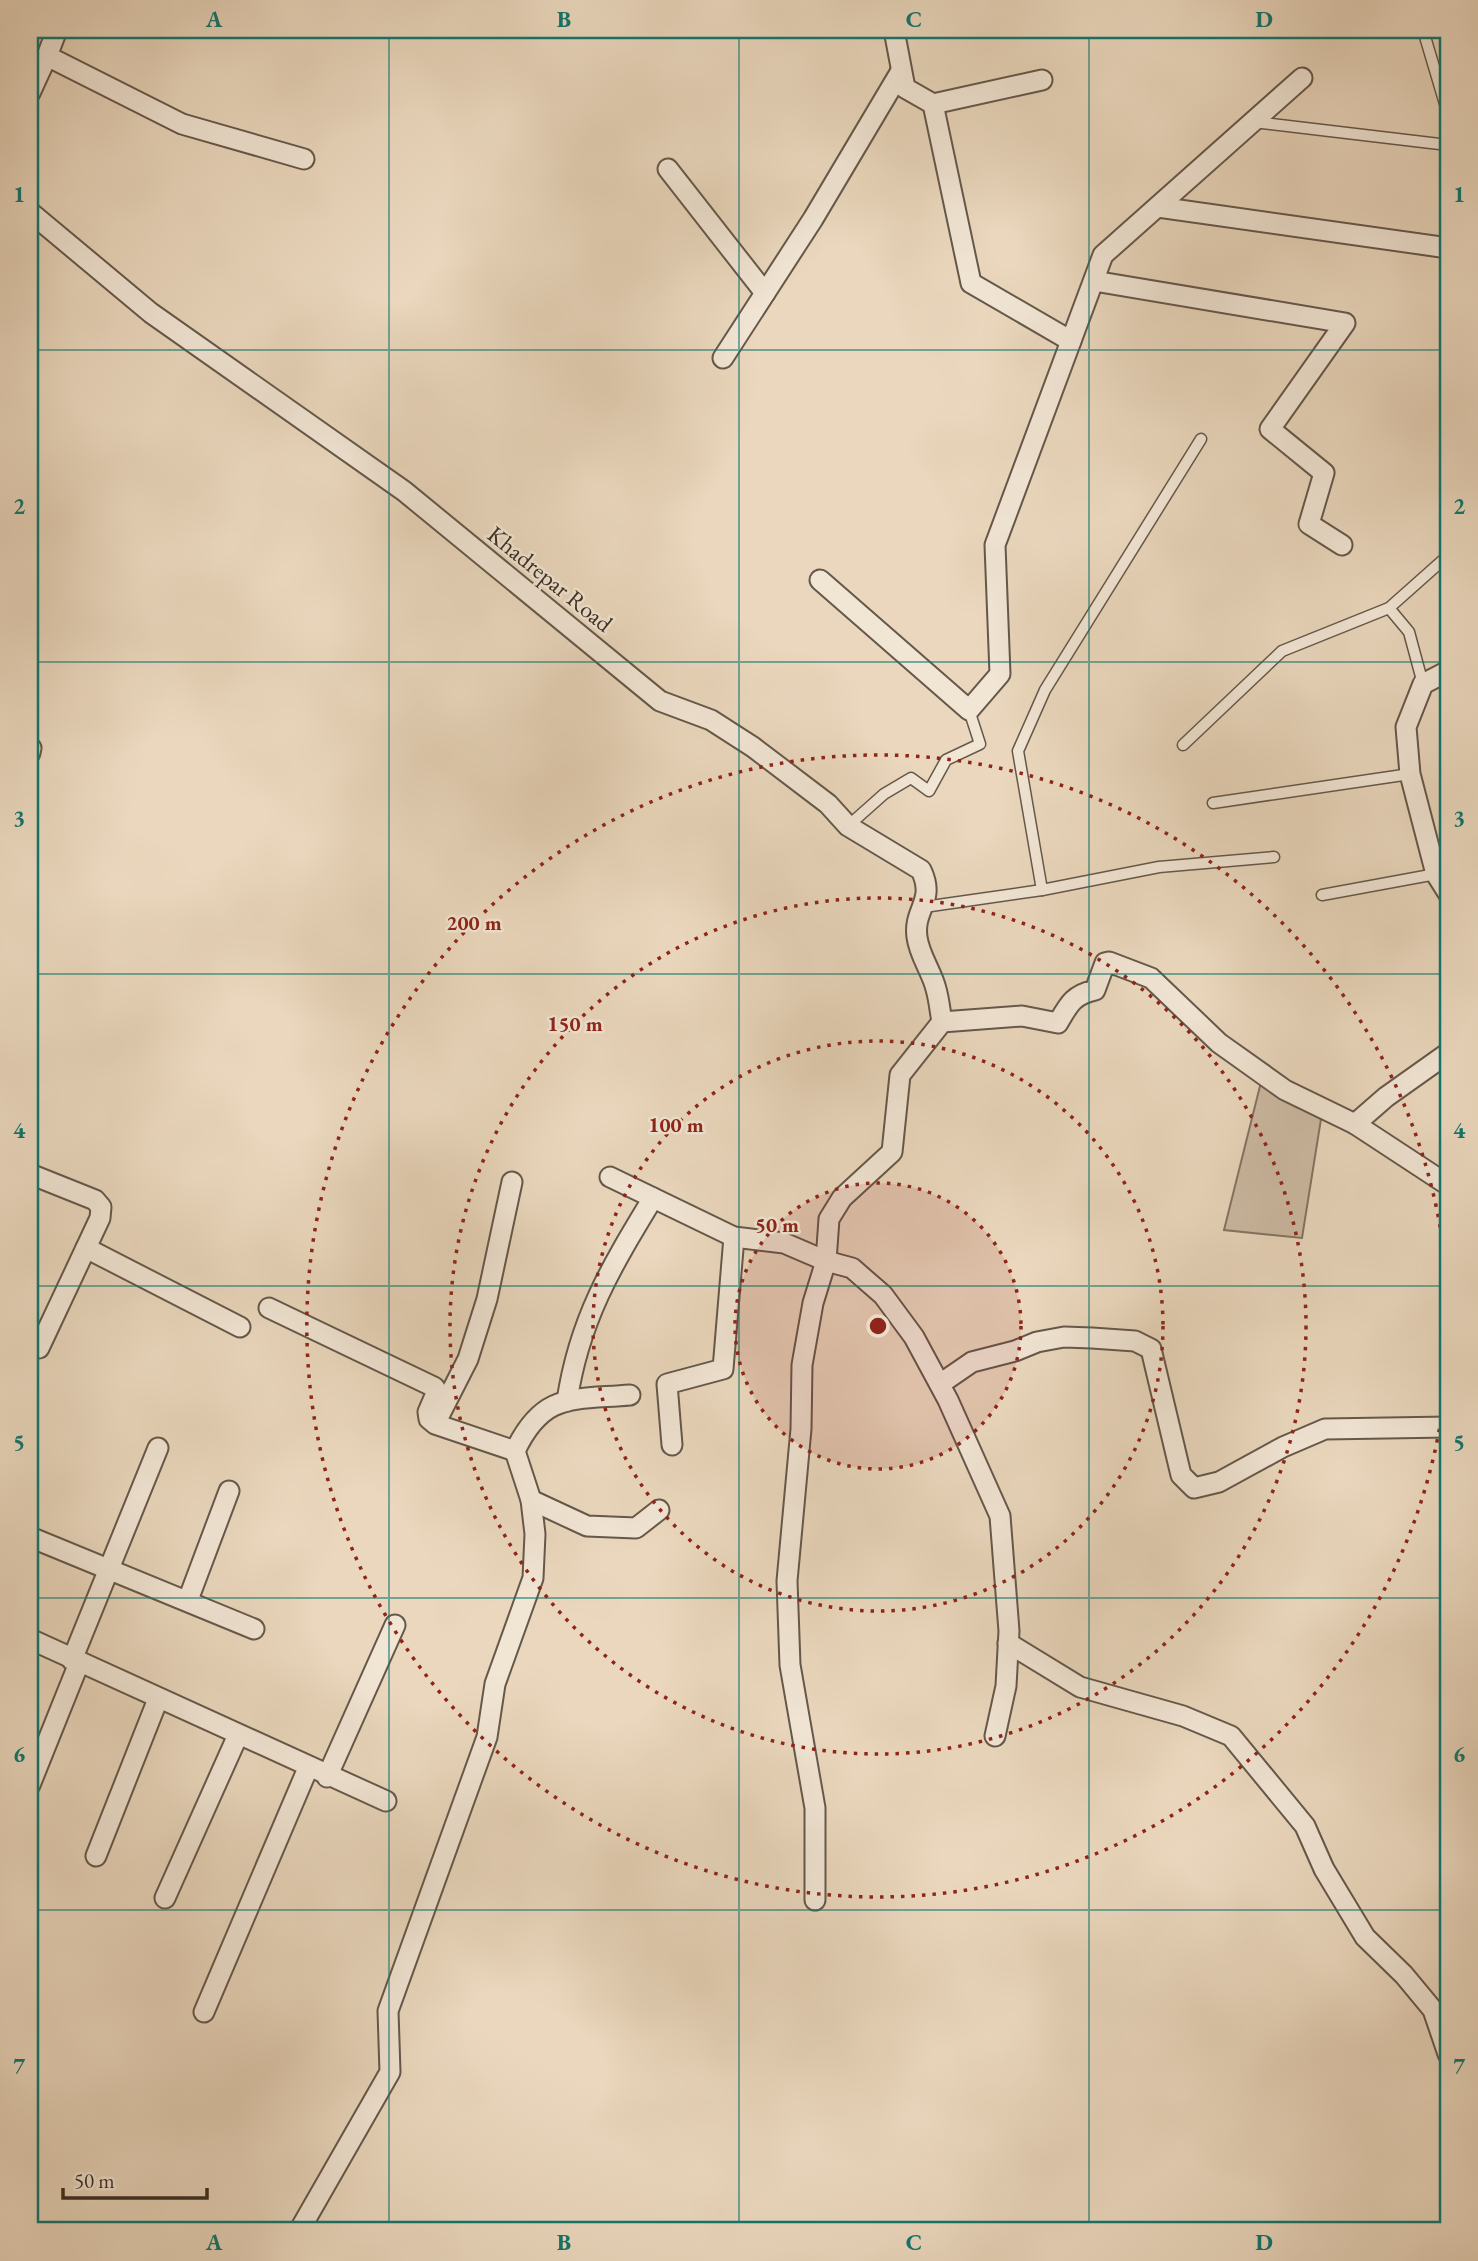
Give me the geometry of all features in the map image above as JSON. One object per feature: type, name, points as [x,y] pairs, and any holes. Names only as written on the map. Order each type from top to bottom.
[{"type":"street","points":[[30,93],[57,30]]},
{"type":"street","points":[[894,30],[905,88],[933,104],[1042,80]]},
{"type":"street","points":[[47,56],[182,124],[304,159]]},
{"type":"street","points":[[723,358],[901,71]]},
{"type":"street","points":[[820,580],[969,710],[1000,674],[995,545],[1103,255],[1302,78]]},
{"type":"street","points":[[933,104],[971,284],[1071,341]]},
{"type":"street","points":[[668,169],[765,293]]},
{"type":"street","points":[[1158,207],[1448,248]]},
{"type":"street","name":"Khadrepar Road","points":[[30,212],[151,313],[404,491],[660,701],[711,720],[753,747],[828,804],[848,826],[922,870],[927,881],[928,897],[920,910],[917,938],[937,989],[942,1022]]},
{"type":"street","points":[[1094,281],[1345,323],[1269,429],[1324,473],[1309,524],[1342,545]]},
{"type":"street","points":[[1448,671],[1423,684],[1406,727],[1409,774],[1436,874],[1448,893]]},
{"type":"street","points":[[815,1900],[815,1808],[790,1665],[787,1558],[792,1544],[801,1429],[802,1365],[813,1303],[827,1261],[829,1219],[842,1198],[892,1152],[900,1076],[942,1022],[1022,1016],[1058,1023],[1068,1003],[1076,995],[1095,990],[1105,963],[1109,962],[1151,978],[1219,1043],[1285,1090],[1355,1124],[1448,1185]]},
{"type":"street","points":[[1355,1124],[1386,1097],[1448,1053]]},
{"type":"street","points":[[30,1174],[95,1200],[101,1207],[100,1218],[38,1348]]},
{"type":"street","points":[[611,1177],[734,1237],[784,1243],[852,1268],[883,1295],[914,1338],[940,1384],[1000,1516],[1008,1643],[1006,1686],[995,1735]]},
{"type":"street","points":[[435,1424],[468,1359],[487,1299],[512,1182]]},
{"type":"street","points":[[567,1401],[573,1358],[591,1307],[653,1198]]},
{"type":"street","points":[[672,1445],[667,1384],[723,1369],[734,1237]]},
{"type":"street","points":[[86,1248],[240,1327]]},
{"type":"street","points":[[269,1308],[434,1387],[437,1391],[428,1412],[429,1419],[435,1424],[515,1451]]},
{"type":"street","points":[[940,1384],[972,1362],[1015,1351],[1037,1342],[1064,1338],[1135,1341],[1151,1349],[1181,1475],[1194,1488],[1219,1482],[1283,1447],[1325,1429],[1448,1427]]},
{"type":"street","points":[[299,2231],[390,2072],[388,2011],[487,1737],[495,1684],[533,1578],[535,1534],[531,1500],[515,1451],[522,1435],[543,1409],[567,1401],[630,1395]]},
{"type":"street","points":[[30,1785],[108,1568],[158,1448]]},
{"type":"street","points":[[188,1600],[229,1491]]},
{"type":"street","points":[[531,1500],[587,1526],[636,1528],[659,1510]]},
{"type":"street","points":[[30,1537],[254,1629]]},
{"type":"street","points":[[327,1777],[395,1625]]},
{"type":"street","points":[[30,1639],[327,1777],[386,1801]]},
{"type":"street","points":[[1008,1643],[1080,1687],[1183,1716],[1231,1735],[1305,1826],[1324,1869],[1365,1937],[1404,1975],[1433,2010],[1448,2054]]},
{"type":"street","points":[[96,1856],[158,1699]]},
{"type":"street","points":[[165,1898],[238,1735]]},
{"type":"street","points":[[204,2012],[308,1768]]},
{"type":"lane","points":[[1423,30],[1448,114]]},
{"type":"lane","points":[[1253,122],[1448,145]]},
{"type":"lane","points":[[1042,890],[1018,751],[1045,690],[1201,439]]},
{"type":"lane","points":[[1183,746],[1282,651],[1389,608],[1443,560]]},
{"type":"lane","points":[[1389,608],[1409,632],[1423,684]]},
{"type":"lane","points":[[848,826],[884,794],[911,778],[929,791],[946,760],[980,744],[969,710]]},
{"type":"lane","points":[[1213,803],[1409,774]]},
{"type":"lane","points":[[924,906],[1042,890],[1159,867],[1274,857]]},
{"type":"lane","points":[[1322,895],[1436,874]]},
{"type":"shaded area","points":[[1261,1082],[1321,1119],[1302,1238],[1224,1230]]}]
